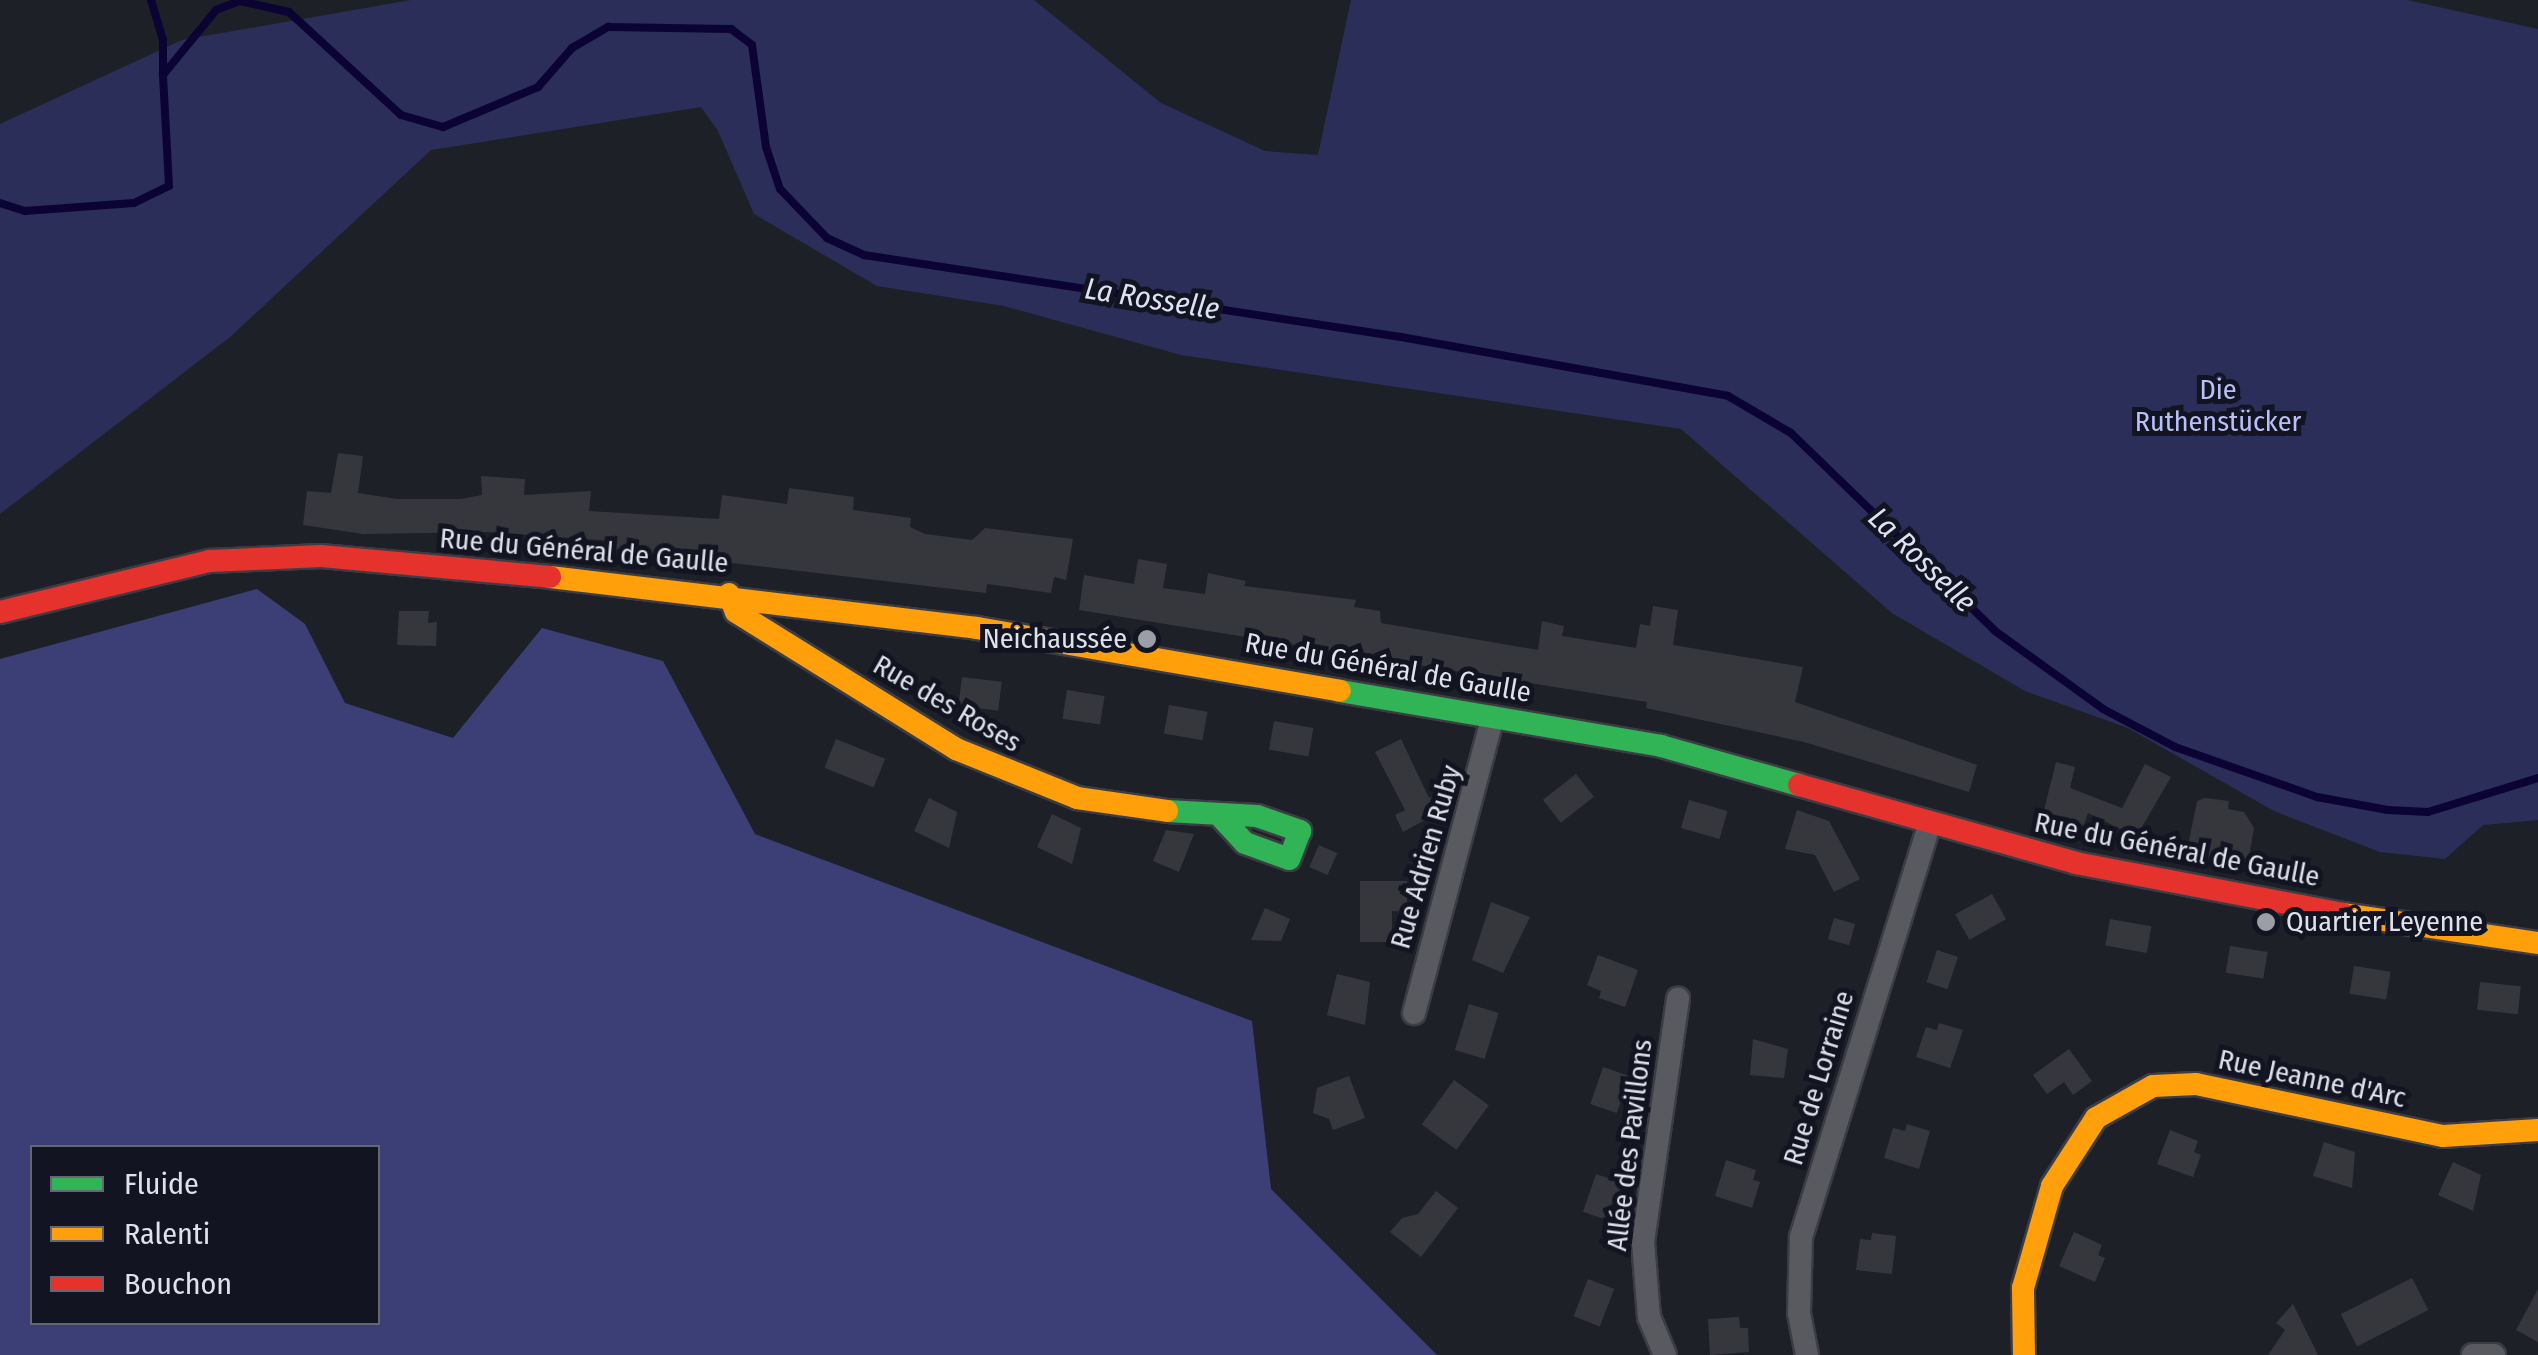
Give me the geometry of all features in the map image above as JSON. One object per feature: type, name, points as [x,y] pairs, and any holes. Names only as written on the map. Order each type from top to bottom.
[{"type":"main road","name":"Rue du Général de Gaulle","points":[[0,612],[210,561],[320,556],[729,594],[977,628],[1661,746],[2076,863],[2538,942]]},
{"type":"main road","name":"Rue des Roses","points":[[729,594],[736,612],[956,749],[1016,778],[1077,798],[1223,819]]},
{"type":"main road","name":"Rue Jeanne d'Arc","points":[[2024,1355],[2022,1288],[2052,1186],[2096,1118],[2138,1093],[2196,1084],[2444,1136],[2538,1130]]},
{"type":"street","name":"Rue Adrien Ruby","points":[[1414,1013],[1493,717]]},
{"type":"street","name":"Rue de Lorraine","points":[[1807,1355],[1799,1313],[1801,1237],[1930,824]]},
{"type":"street","name":"Allée des Pavillons","points":[[1665,1355],[1649,1318],[1643,1242],[1678,999]]},
{"type":"street","points":[[2473,1355],[2494,1355]]},
{"type":"green space","name":"Die Ruthenstücker","points":[[411,0],[1034,0],[1161,103],[1265,151],[1318,155],[1351,0],[2407,0],[2538,29],[2538,820],[2483,825],[2445,859],[2380,852],[2274,811],[2128,728],[2025,691],[1892,613],[1681,429],[1181,355],[1004,306],[877,286],[754,214],[718,131],[701,107],[431,150],[230,337],[0,514],[0,124],[182,40]]},
{"type":"shaded area","points":[[257,589],[305,624],[345,703],[453,738],[542,628],[663,661],[755,834],[1252,1021],[1271,1189],[1437,1355],[0,1355],[0,659]]},
{"type":"building","points":[[338,453],[363,456],[358,493],[397,499],[461,499],[482,495],[481,476],[525,479],[524,495],[591,491],[589,511],[719,519],[722,495],[787,504],[789,488],[854,497],[853,510],[911,518],[910,527],[925,534],[972,540],[985,528],[1073,539],[1066,580],[1054,577],[1051,593],[987,584],[986,593],[613,549],[614,541],[488,532],[363,534],[303,525],[307,491],[331,493]]},
{"type":"building","points":[[1138,559],[1167,564],[1163,588],[1205,594],[1208,573],[1246,581],[1244,586],[1356,600],[1354,607],[1380,611],[1381,623],[1538,650],[1542,621],[1564,626],[1562,636],[1636,648],[1640,624],[1650,626],[1653,606],[1678,610],[1673,645],[1803,667],[1795,702],[1977,765],[1969,792],[1804,742],[1646,708],[1647,702],[1079,610],[1084,575],[1134,584]]},
{"type":"building","points":[[399,611],[429,611],[428,623],[437,622],[436,646],[397,645]]},
{"type":"building","points":[[962,677],[1002,682],[998,711],[958,706]]},
{"type":"building","points":[[1067,690],[1105,696],[1100,725],[1062,719]]},
{"type":"building","points":[[1169,705],[1207,712],[1202,740],[1164,734]]},
{"type":"building","points":[[1274,721],[1313,728],[1308,757],[1269,750]]},
{"type":"building","points":[[836,739],[885,759],[874,788],[824,768]]},
{"type":"building","points":[[1401,739],[1429,798],[1447,789],[1454,804],[1403,832],[1395,815],[1405,810],[1375,752]]},
{"type":"building","points":[[2056,762],[2075,767],[2070,788],[2122,808],[2145,764],[2171,777],[2136,837],[2088,813],[2084,825],[2043,814]]},
{"type":"building","points":[[1576,774],[1594,797],[1561,823],[1543,800]]},
{"type":"building","points":[[929,798],[957,812],[949,848],[914,831]]},
{"type":"building","points":[[1689,800],[1727,811],[1719,839],[1681,828]]},
{"type":"building","points":[[2197,801],[2229,801],[2228,809],[2244,812],[2254,828],[2247,869],[2186,856]]},
{"type":"building","points":[[1797,810],[1829,821],[1860,879],[1834,892],[1815,855],[1785,849]]},
{"type":"building","points":[[1052,814],[1081,828],[1072,864],[1037,847]]},
{"type":"building","points":[[1166,830],[1194,834],[1179,872],[1153,861]]},
{"type":"building","points":[[1319,845],[1337,853],[1328,875],[1309,867]]},
{"type":"building","points":[[1360,881],[1407,881],[1407,912],[1392,911],[1392,942],[1360,942]]},
{"type":"building","points":[[1992,894],[2006,919],[1969,940],[1955,914]]},
{"type":"building","points":[[1491,902],[1530,917],[1503,973],[1472,960]]},
{"type":"building","points":[[1265,908],[1290,919],[1281,941],[1251,940]]},
{"type":"building","points":[[1834,918],[1855,924],[1849,945],[1828,939]]},
{"type":"building","points":[[2110,919],[2151,926],[2147,953],[2105,946]]},
{"type":"building","points":[[2230,946],[2268,952],[2263,979],[2226,973]]},
{"type":"building","points":[[1937,950],[1958,957],[1947,989],[1926,982]]},
{"type":"building","points":[[1598,955],[1638,970],[1625,1007],[1599,998],[1601,991],[1587,985]]},
{"type":"building","points":[[2354,966],[2391,972],[2386,999],[2350,994]]},
{"type":"building","points":[[1337,974],[1370,982],[1365,1025],[1327,1015]]},
{"type":"building","points":[[2480,982],[2521,986],[2518,1014],[2477,1010]]},
{"type":"building","points":[[1469,1004],[1499,1013],[1485,1059],[1455,1050]]},
{"type":"building","points":[[1939,1023],[1963,1030],[1950,1068],[1916,1057],[1926,1027],[1937,1030]]},
{"type":"building","points":[[1753,1039],[1788,1049],[1784,1078],[1750,1075]]},
{"type":"building","points":[[2069,1049],[2092,1081],[2073,1095],[2064,1082],[2047,1094],[2033,1075]]},
{"type":"building","points":[[1603,1067],[1629,1076],[1617,1113],[1590,1104]]},
{"type":"building","points":[[1349,1076],[1365,1118],[1333,1130],[1329,1119],[1313,1113],[1317,1088]]},
{"type":"building","points":[[1454,1080],[1489,1105],[1456,1150],[1422,1124]]},
{"type":"building","points":[[1907,1124],[1930,1131],[1919,1169],[1884,1158],[1893,1128],[1905,1131]]},
{"type":"building","points":[[2170,1130],[2198,1141],[2194,1152],[2201,1155],[2193,1177],[2157,1164]]},
{"type":"building","points":[[2324,1142],[2355,1152],[2352,1188],[2313,1176]]},
{"type":"building","points":[[1726,1160],[1756,1170],[1753,1180],[1760,1182],[1752,1208],[1715,1196]]},
{"type":"building","points":[[2453,1162],[2481,1175],[2473,1211],[2438,1195]]},
{"type":"building","points":[[1596,1174],[1622,1183],[1609,1221],[1583,1212]]},
{"type":"building","points":[[1436,1191],[1458,1208],[1421,1257],[1390,1232],[1402,1218],[1418,1214]]},
{"type":"building","points":[[2074,1232],[2102,1245],[2098,1255],[2105,1258],[2095,1282],[2059,1266]]},
{"type":"building","points":[[1872,1233],[1896,1236],[1892,1274],[1856,1270],[1860,1239],[1871,1240]]},
{"type":"building","points":[[2412,1278],[2428,1310],[2357,1346],[2341,1314]]},
{"type":"building","points":[[1588,1279],[1614,1289],[1600,1326],[1574,1316]]},
{"type":"building","points":[[2538,1289],[2538,1342],[2516,1330]]},
{"type":"building","points":[[2293,1304],[2318,1355],[2268,1355],[2285,1330],[2276,1323]]},
{"type":"building","points":[[1739,1317],[1740,1328],[1748,1328],[1749,1352],[1710,1355],[1708,1319]]},
{"type":"waterway","points":[[151,0],[163,40],[163,74]]},
{"type":"waterway","name":"La Rosselle","points":[[0,203],[25,211],[134,203],[169,186],[163,75],[216,10],[240,1],[289,12],[401,115],[443,127],[538,87],[572,48],[608,27],[731,29],[752,45],[766,147],[780,189],[827,238],[864,255],[1401,337],[1728,396],[1791,433],[1995,631],[2103,709],[2175,747],[2317,797],[2388,810],[2428,812],[2538,778]]},
{"type":"traffic: fast","points":[[1340,691],[1661,746],[1799,785]]},
{"type":"traffic: fast","points":[[1167,811],[1257,816],[1300,831],[1289,859],[1245,843],[1223,819]]},
{"type":"traffic: slow","points":[[550,577],[977,628],[1340,691]]},
{"type":"traffic: slow","points":[[729,594],[736,612],[956,749],[1077,798],[1167,811]]},
{"type":"traffic: slow","points":[[2343,914],[2538,943]]},
{"type":"traffic: slow","points":[[2024,1355],[2023,1288],[2052,1186],[2096,1118],[2153,1086],[2196,1084],[2443,1136],[2538,1130]]},
{"type":"traffic: jam","points":[[0,612],[210,561],[321,556],[550,577]]},
{"type":"traffic: jam","points":[[1799,785],[2076,863],[2343,914]]},
{"type":"place","name":"Neichaussée","points":[[1147,639]]},
{"type":"place","name":"Quartier Leyenne","points":[[2266,922]]}]
